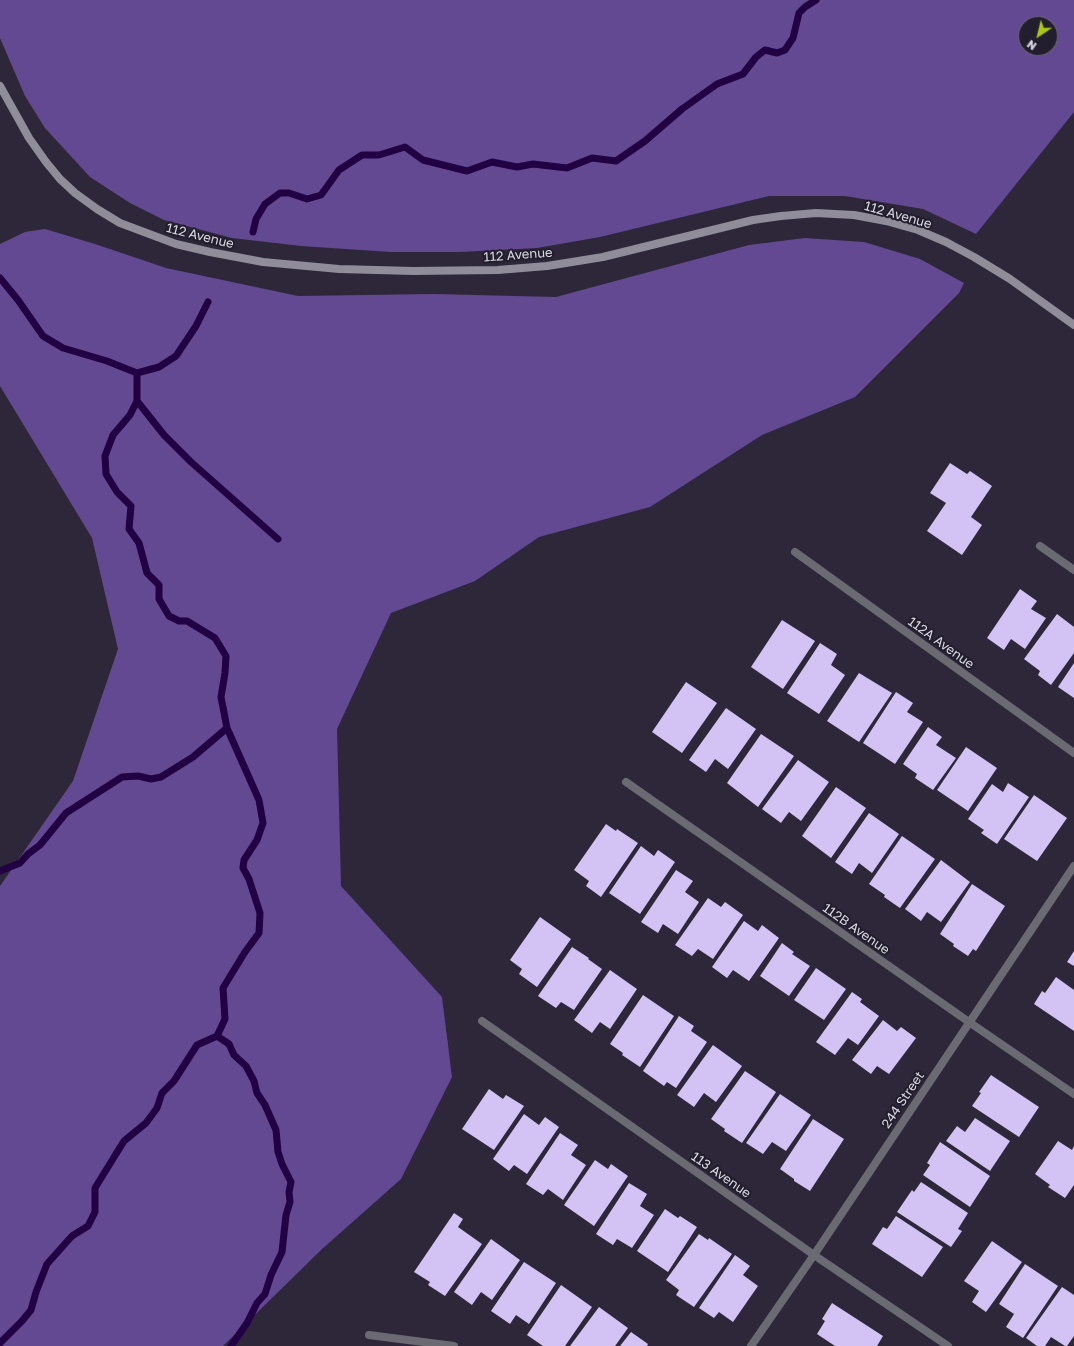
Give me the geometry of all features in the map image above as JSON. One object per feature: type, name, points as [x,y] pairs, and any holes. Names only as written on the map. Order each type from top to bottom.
[{"type":"main road","name":"112 Avenue","points":[[0,86],[29,138],[60,179],[75,193],[120,223],[176,244],[210,252],[264,262],[339,269],[412,271],[498,270],[548,266],[603,257],[753,220],[816,213],[854,215],[886,221],[918,230],[946,242],[1010,279],[1074,325]]},
{"type":"street","points":[[1040,546],[1074,570]]},
{"type":"street","name":"112A Avenue","points":[[795,552],[1074,753]]},
{"type":"street","name":"112B Avenue","points":[[626,782],[1074,1094]]},
{"type":"street","name":"244 Street","points":[[751,1346],[814,1255],[1074,866]]},
{"type":"street","name":"113 Avenue","points":[[482,1021],[814,1255],[948,1346]]},
{"type":"street","points":[[369,1335],[454,1346]]},
{"type":"shaded area","points":[[0,0],[1074,0],[1074,112],[976,234],[923,209],[845,196],[769,196],[600,237],[537,248],[460,252],[391,252],[301,246],[232,238],[164,220],[130,203],[90,177],[45,128],[25,96],[0,38]]},
{"type":"shaded area","points":[[45,229],[166,268],[298,296],[434,294],[556,297],[749,245],[805,238],[864,242],[920,259],[964,283],[959,293],[855,397],[762,435],[650,507],[539,537],[475,581],[391,613],[337,729],[341,886],[442,997],[452,1077],[401,1179],[321,1250],[223,1346],[0,1346],[0,886],[73,781],[118,649],[92,538],[0,386],[0,244],[25,232]]},
{"type":"building","points":[[950,463],[967,474],[970,471],[992,486],[971,517],[982,525],[962,555],[927,531],[946,503],[930,493]]},
{"type":"building","points":[[1020,589],[1037,601],[1031,609],[1046,618],[1025,649],[1011,639],[1004,650],[987,638]]},
{"type":"building","points":[[1057,614],[1074,627],[1074,653],[1051,685],[1038,675],[1040,671],[1024,659]]},
{"type":"building","points":[[782,620],[815,641],[783,689],[751,667]]},
{"type":"building","points":[[820,643],[837,654],[831,665],[845,675],[819,714],[787,693]]},
{"type":"building","points":[[1074,663],[1074,698],[1058,687]]},
{"type":"building","points":[[859,673],[892,693],[859,742],[827,721]]},
{"type":"building","points":[[686,682],[717,703],[682,753],[652,732]]},
{"type":"building","points":[[896,692],[913,703],[907,712],[923,722],[895,764],[863,743]]},
{"type":"building","points":[[726,708],[756,729],[728,769],[715,759],[706,772],[689,760]]},
{"type":"building","points":[[928,727],[942,737],[936,745],[956,758],[933,790],[915,778],[917,774],[903,764]]},
{"type":"building","points":[[761,734],[794,756],[758,807],[727,783]]},
{"type":"building","points":[[966,747],[997,768],[968,811],[937,790]]},
{"type":"building","points":[[798,760],[829,782],[801,821],[789,812],[781,823],[762,809]]},
{"type":"building","points":[[1008,783],[1029,797],[997,844],[981,833],[984,830],[968,819],[992,784],[1003,792]]},
{"type":"building","points":[[836,787],[866,808],[831,858],[802,836]]},
{"type":"building","points":[[1034,795],[1067,818],[1037,861],[1004,839]]},
{"type":"building","points":[[869,813],[899,834],[872,873],[859,863],[852,874],[835,862]]},
{"type":"building","points":[[606,824],[616,831],[617,829],[638,843],[601,897],[586,886],[589,881],[574,870]]},
{"type":"building","points":[[902,836],[935,859],[900,908],[869,884]]},
{"type":"building","points":[[641,846],[654,856],[658,850],[675,862],[640,914],[609,893]]},
{"type":"building","points":[[941,860],[970,882],[941,922],[927,912],[921,921],[905,909]]},
{"type":"building","points":[[676,870],[693,881],[685,892],[699,902],[678,934],[663,924],[658,933],[641,922]]},
{"type":"building","points":[[972,884],[1005,906],[976,951],[973,949],[968,956],[953,946],[954,944],[940,934]]},
{"type":"building","points":[[708,898],[721,907],[725,902],[743,915],[713,959],[698,949],[692,956],[675,945]]},
{"type":"building","points":[[540,917],[571,939],[537,987],[519,974],[522,969],[510,960]]},
{"type":"building","points":[[744,921],[758,931],[762,925],[779,938],[749,981],[733,970],[727,978],[712,967]]},
{"type":"building","points":[[782,943],[794,952],[792,954],[810,966],[789,996],[760,976]]},
{"type":"building","points":[[572,947],[602,969],[574,1010],[561,1002],[556,1008],[538,996]]},
{"type":"building","points":[[1074,951],[1074,966],[1067,962]]},
{"type":"building","points":[[816,968],[846,989],[824,1020],[794,1000]]},
{"type":"building","points":[[610,970],[637,989],[610,1029],[600,1022],[592,1033],[574,1020]]},
{"type":"building","points":[[1056,977],[1074,990],[1074,1031],[1034,1004],[1042,991],[1045,993]]},
{"type":"building","points":[[852,992],[862,999],[860,1002],[879,1016],[858,1045],[848,1038],[835,1055],[816,1042]]},
{"type":"building","points":[[643,995],[674,1016],[640,1067],[622,1055],[623,1053],[610,1044]]},
{"type":"building","points":[[679,1016],[694,1026],[691,1031],[707,1042],[676,1088],[667,1082],[664,1086],[643,1071]]},
{"type":"building","points":[[883,1020],[897,1031],[901,1027],[916,1038],[889,1074],[877,1066],[871,1074],[852,1060]]},
{"type":"building","points":[[713,1045],[742,1066],[716,1102],[704,1093],[694,1107],[677,1095]]},
{"type":"building","points":[[745,1071],[776,1092],[742,1143],[724,1131],[725,1129],[711,1119]]},
{"type":"building","points":[[991,1075],[1039,1107],[1019,1137],[972,1106],[981,1093],[979,1092]]},
{"type":"building","points":[[489,1089],[503,1099],[506,1095],[524,1106],[494,1150],[462,1129]]},
{"type":"building","points":[[780,1094],[811,1115],[786,1151],[772,1142],[763,1154],[746,1143]]},
{"type":"building","points":[[524,1114],[539,1125],[545,1117],[559,1127],[527,1174],[514,1165],[509,1171],[493,1159]]},
{"type":"building","points":[[975,1118],[1010,1141],[990,1171],[946,1141],[957,1126],[965,1132]]},
{"type":"building","points":[[813,1119],[844,1139],[810,1191],[794,1181],[794,1179],[780,1169]]},
{"type":"building","points":[[560,1133],[578,1145],[571,1155],[586,1165],[563,1200],[548,1189],[543,1195],[526,1184]]},
{"type":"building","points":[[1058,1141],[1072,1150],[1074,1146],[1074,1185],[1065,1198],[1048,1187],[1050,1185],[1035,1174]]},
{"type":"building","points":[[940,1142],[990,1176],[970,1207],[923,1175],[930,1165],[927,1163]]},
{"type":"building","points":[[595,1160],[608,1169],[611,1164],[628,1176],[594,1226],[564,1205]]},
{"type":"building","points":[[921,1182],[968,1213],[958,1229],[962,1231],[951,1247],[897,1212],[912,1190],[914,1192]]},
{"type":"building","points":[[629,1183],[647,1194],[640,1206],[654,1215],[632,1248],[617,1239],[613,1245],[596,1234]]},
{"type":"building","points":[[665,1209],[678,1218],[680,1216],[697,1227],[668,1272],[637,1251]]},
{"type":"building","points":[[454,1213],[463,1219],[458,1227],[482,1244],[445,1296],[428,1285],[430,1282],[414,1272]]},
{"type":"building","points":[[896,1216],[943,1247],[922,1277],[872,1244],[883,1227],[887,1229]]},
{"type":"building","points":[[699,1234],[708,1240],[709,1238],[732,1254],[694,1307],[676,1295],[679,1290],[666,1280]]},
{"type":"building","points":[[491,1239],[520,1260],[492,1300],[481,1292],[472,1305],[454,1292]]},
{"type":"building","points":[[992,1241],[1022,1262],[986,1312],[972,1302],[979,1291],[964,1281]]},
{"type":"building","points":[[735,1255],[750,1266],[743,1275],[758,1286],[733,1322],[719,1312],[714,1318],[699,1308]]},
{"type":"building","points":[[524,1262],[556,1283],[529,1324],[516,1315],[510,1324],[491,1311]]},
{"type":"building","points":[[1025,1264],[1058,1286],[1023,1338],[1006,1327],[1014,1314],[999,1304]]},
{"type":"building","points":[[561,1285],[592,1307],[565,1346],[543,1346],[527,1335]]},
{"type":"building","points":[[1062,1287],[1074,1295],[1074,1336],[1067,1346],[1051,1337],[1045,1346],[1037,1346],[1026,1338]]},
{"type":"building","points":[[832,1303],[883,1336],[877,1346],[835,1346],[817,1334],[825,1321],[822,1319]]},
{"type":"building","points":[[599,1307],[628,1328],[615,1346],[570,1346]]},
{"type":"building","points":[[631,1332],[648,1344],[647,1346],[620,1346]]},
{"type":"waterway","points":[[253,232],[256,219],[265,204],[280,193],[289,193],[307,199],[321,195],[339,170],[362,155],[379,155],[405,147],[423,160],[467,171],[492,162],[517,167],[533,164],[567,168],[592,158],[616,161],[645,141],[682,109],[717,84],[743,74],[756,57],[765,50],[777,53],[785,50],[793,38],[799,13],[816,0]]},
{"type":"waterway","points":[[0,278],[18,300],[43,336],[63,348],[107,361],[137,373],[159,367],[176,356],[196,326],[208,302]]},
{"type":"waterway","points":[[0,1343],[31,1310],[47,1264],[72,1236],[88,1226],[95,1212],[95,1188],[124,1141],[146,1123],[157,1108],[162,1093],[174,1081],[197,1045],[217,1036],[225,1019],[223,988],[245,952],[259,933],[260,913],[249,879],[243,868],[244,860],[257,840],[263,823],[259,800],[227,728],[221,697],[226,656],[215,638],[187,621],[179,621],[169,616],[159,599],[159,585],[147,573],[139,543],[129,529],[131,506],[117,492],[106,474],[105,456],[113,435],[130,415],[137,401],[137,373]]},
{"type":"waterway","points":[[137,401],[164,435],[191,462],[278,539]]},
{"type":"waterway","points":[[0,871],[20,863],[28,854],[40,845],[66,813],[122,777],[138,776],[151,779],[161,777],[193,757],[227,728]]},
{"type":"waterway","points":[[217,1036],[229,1044],[234,1055],[246,1066],[254,1081],[257,1093],[265,1105],[276,1130],[278,1152],[291,1182],[289,1192],[290,1202],[286,1215],[282,1252],[271,1275],[265,1294],[257,1303],[247,1323],[231,1346]]}]
